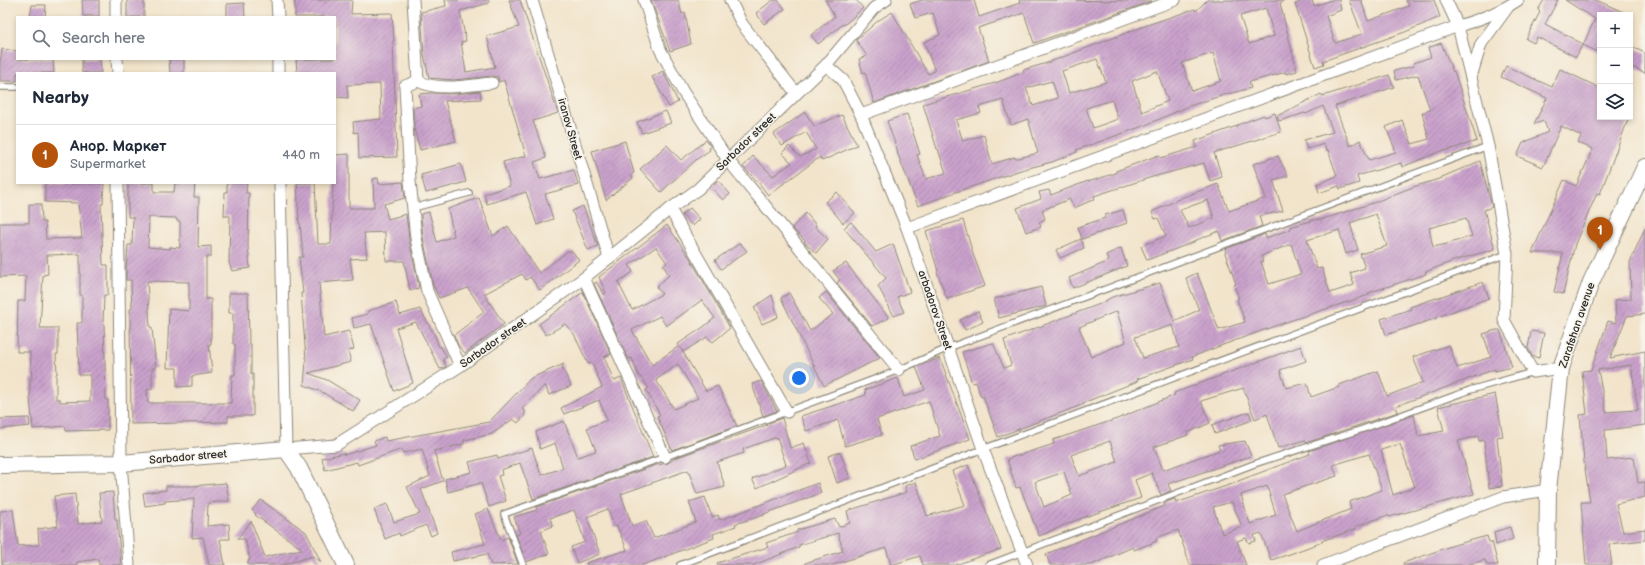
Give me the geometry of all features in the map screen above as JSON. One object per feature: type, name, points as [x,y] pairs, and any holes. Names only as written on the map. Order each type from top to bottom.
[{"type":"street","points":[[116,0],[116,16]]},
{"type":"street","points":[[277,0],[278,16]]},
{"type":"street","points":[[413,0],[418,81]]},
{"type":"street","name":"iranov Street","points":[[532,0],[608,258]]},
{"type":"street","points":[[644,0],[660,49],[683,92],[728,160],[899,370]]},
{"type":"street","points":[[730,0],[742,24],[796,93]]},
{"type":"street","name":"Sarbador street","points":[[0,465],[121,463],[336,445],[460,366],[584,278],[670,209],[698,189],[826,65],[874,8],[886,0]]},
{"type":"street","points":[[861,116],[1175,0]]},
{"type":"street","points":[[1446,0],[1458,26],[1488,146],[1507,254],[1504,320],[1533,372],[1561,368]]},
{"type":"street","points":[[907,228],[1480,19],[1509,6],[1518,0]]},
{"type":"street","points":[[1471,78],[1481,44],[1509,6]]},
{"type":"street","points":[[117,60],[118,72]]},
{"type":"street","points":[[278,60],[278,72]]},
{"type":"street","name":"arbadorov Street","points":[[826,65],[843,80],[861,116],[907,228],[983,449],[1028,565]]},
{"type":"street","points":[[418,81],[423,84],[443,87],[492,82]]},
{"type":"street","points":[[418,81],[405,86],[410,181],[416,238],[427,291],[460,366]]},
{"type":"street","name":"Zarafshan avenue","points":[[1548,565],[1548,490],[1561,368],[1592,282],[1645,167]]},
{"type":"street","points":[[118,184],[121,463],[129,565]]},
{"type":"street","points":[[280,184],[286,449],[299,468],[346,565]]},
{"type":"street","points":[[670,209],[787,412]]},
{"type":"street","points":[[584,278],[665,457]]},
{"type":"street","points":[[1323,565],[1503,497],[1548,490]]},
{"type":"lane","points":[[0,87],[16,87]]},
{"type":"lane","points":[[523,565],[504,514],[787,412],[899,370],[948,348],[1488,146]]},
{"type":"lane","points":[[413,208],[469,193]]},
{"type":"lane","points":[[680,565],[983,449],[1507,254]]},
{"type":"lane","points":[[988,565],[1254,464],[1363,429],[1470,390],[1533,372]]},
{"type":"building","points":[[82,0],[99,0],[99,16],[83,16]]},
{"type":"building","points":[[127,0],[144,0],[144,16],[127,16]]},
{"type":"building","points":[[295,0],[352,0],[351,14],[392,13],[397,157],[359,158],[358,132],[354,133],[353,122],[381,119],[380,84],[347,85],[348,98],[336,97],[336,72],[297,72],[296,60],[336,60],[336,16],[295,16]]},
{"type":"building","points":[[445,0],[489,0],[489,3],[460,11],[466,41],[461,42],[466,72],[495,67],[487,36],[519,27],[509,0],[520,0],[558,113],[533,121],[546,158],[534,162],[540,179],[574,170],[578,185],[545,194],[553,219],[537,225],[526,192],[487,204],[484,194],[510,186],[503,162],[526,156],[504,80],[499,82],[498,77],[492,76],[454,80],[429,78],[424,54],[421,12],[446,6]]},
{"type":"building","points":[[651,0],[678,0],[682,14],[685,13],[691,44],[670,51]]},
{"type":"building","points":[[773,0],[778,0],[785,9],[764,24],[756,13]]},
{"type":"building","points":[[825,0],[856,0],[863,8],[844,25],[843,24],[818,44],[811,35],[835,16]]},
{"type":"building","points":[[922,0],[974,0],[979,17],[1020,3],[1019,0],[1152,1],[1034,43],[1024,13],[978,28],[989,61],[874,103],[865,72],[863,73],[859,59],[867,56],[856,40],[879,20],[892,12],[928,74],[935,71],[924,42],[940,35],[933,13],[915,18],[910,4]]},
{"type":"building","points":[[1207,0],[1283,0],[1283,2],[1280,3],[1297,71],[1286,74],[1286,72],[1249,82],[1251,88],[1189,106],[1146,125],[1076,150],[1077,152],[1052,162],[1021,170],[918,206],[897,152],[887,121],[907,114],[920,154],[917,155],[926,179],[946,173],[923,104],[998,82],[1024,72],[1023,70],[1047,63],[1150,24],[1195,9],[1196,11]],"holes":[[[1266,8],[1274,36],[1249,44],[1240,16]],[[1213,53],[1221,81],[1192,91],[1182,63]],[[1097,59],[1106,82],[1069,93],[1062,71]],[[1157,71],[1168,101],[1142,112],[1132,81]],[[1052,81],[1058,98],[1033,106],[1026,88]],[[1003,100],[1011,125],[1028,119],[1038,153],[1015,159],[1015,157],[992,164],[984,135],[963,141],[956,120],[981,113],[979,107]],[[1112,100],[1118,119],[1093,128],[1086,108]]]},
{"type":"building","points":[[1306,0],[1312,0],[1314,6],[1332,0],[1339,0],[1341,10],[1326,16],[1335,43],[1362,34],[1349,0],[1361,0],[1368,21],[1409,6],[1406,0],[1434,0],[1440,17],[1405,32],[1323,61],[1324,64],[1315,67],[1295,4]]},
{"type":"building","points":[[1544,0],[1558,0],[1545,24],[1583,44],[1576,57],[1537,37],[1534,43],[1526,39],[1540,12],[1538,10]]},
{"type":"building","points":[[1565,0],[1596,0],[1623,12],[1597,12],[1597,52],[1583,45],[1595,19]]},
{"type":"building","points":[[244,3],[245,16],[227,16],[227,4]]},
{"type":"building","points":[[32,5],[46,5],[45,16],[30,16]]},
{"type":"building","points":[[1441,43],[1453,72],[1454,71],[1477,141],[1445,151],[1444,150],[1402,167],[1401,163],[1357,176],[1359,183],[1340,189],[1339,186],[1319,193],[1317,184],[1337,176],[1328,150],[1326,151],[1324,144],[1307,149],[1304,140],[1333,132],[1323,106],[1306,114],[1305,113],[1279,121],[1277,116],[1321,94],[1323,96],[1389,75],[1394,87],[1335,106],[1350,146],[1360,140],[1369,160],[1396,152],[1386,127],[1402,120],[1412,144],[1429,139],[1422,113],[1430,110],[1418,75],[1396,80],[1394,71],[1414,66],[1413,63],[1431,57],[1428,48]]},
{"type":"building","points":[[1633,47],[1645,53],[1645,73],[1633,67]]},
{"type":"building","points":[[2,49],[16,51],[16,60],[53,60],[54,72],[16,72],[16,81],[0,81]]},
{"type":"building","points":[[82,60],[100,60],[101,72],[82,72]]},
{"type":"building","points":[[169,60],[184,60],[184,72],[170,72]]},
{"type":"building","points":[[1506,66],[1552,87],[1560,69],[1597,87],[1597,120],[1628,120],[1600,194],[1597,193],[1575,244],[1563,294],[1554,292],[1563,253],[1532,253],[1564,180],[1576,186],[1593,149],[1578,143],[1581,136],[1561,126],[1543,167],[1517,156],[1523,143],[1548,132],[1544,121],[1534,124],[1547,98],[1501,77]]},
{"type":"building","points":[[663,71],[678,102],[669,107],[652,77]]},
{"type":"building","points":[[480,91],[481,99],[445,101],[456,141],[420,150],[414,128],[413,108],[421,106],[419,94],[455,94]]},
{"type":"building","points":[[666,111],[671,123],[642,133],[637,122]]},
{"type":"building","points":[[805,112],[814,126],[842,115],[857,145],[822,161],[820,157],[768,195],[743,167],[753,156],[773,176],[792,163],[782,153],[789,146],[800,157],[816,149],[806,132],[782,146],[774,134]]},
{"type":"building","points":[[1275,113],[1281,132],[1214,153],[1222,177],[1210,181],[1204,163],[1149,178],[1094,196],[1095,199],[1074,208],[1070,199],[1042,210],[1045,219],[1039,222],[1041,227],[1026,232],[1017,208],[1041,199],[1039,192],[1049,190],[1051,195],[1088,181],[1116,173],[1116,171],[1159,155],[1161,158],[1197,147],[1195,141],[1264,115],[1265,117]]},
{"type":"building","points":[[706,140],[711,147],[709,148],[710,150],[697,159],[661,192],[640,169],[667,145],[681,160]]},
{"type":"building","points":[[625,141],[634,173],[631,175],[633,178],[606,200],[592,151]]},
{"type":"building","points":[[349,154],[349,208],[374,208],[373,179],[378,178],[379,184],[403,182],[405,198],[384,204],[388,219],[406,214],[409,239],[419,288],[410,290],[404,261],[386,261],[385,232],[364,233],[367,258],[350,259],[353,280],[319,283],[324,337],[349,331],[354,349],[348,351],[351,362],[308,373],[327,380],[360,400],[353,411],[322,392],[304,385],[306,360],[301,293],[303,293],[299,257],[303,257],[299,223],[297,184],[315,184],[318,244],[331,244],[333,184],[336,184],[336,155]]},
{"type":"building","points":[[1278,156],[1288,176],[1273,180],[1283,211],[1259,216],[1262,226],[1222,241],[1219,231],[1147,260],[1141,246],[1166,236],[1158,218],[1155,219],[1152,212],[1181,198],[1218,184],[1229,211],[1266,198],[1253,164]],"holes":[[[1208,200],[1214,218],[1189,228],[1180,210]]]},
{"type":"building","points":[[1480,161],[1492,207],[1484,210],[1495,249],[1456,260],[1425,272],[1426,274],[1368,293],[1369,295],[1286,322],[1220,346],[1192,357],[1193,359],[1137,379],[1138,381],[1083,403],[1084,404],[998,437],[983,396],[981,397],[976,382],[972,383],[962,352],[993,343],[1004,368],[1011,365],[1004,340],[1100,304],[1112,297],[1160,283],[1174,321],[1199,310],[1186,278],[1197,273],[1219,330],[1245,322],[1237,299],[1239,298],[1234,285],[1236,284],[1225,249],[1265,234],[1266,238],[1291,229],[1290,227],[1319,219],[1320,220],[1373,203]],"holes":[[[1376,214],[1387,246],[1360,254],[1365,268],[1350,273],[1354,285],[1330,293],[1322,268],[1317,269],[1307,240],[1339,230],[1346,254],[1358,250],[1350,223]],[[1466,218],[1472,236],[1433,247],[1429,228]],[[1291,244],[1301,274],[1269,284],[1261,262],[1263,261],[1261,256]],[[1117,311],[1126,342],[1091,357],[1079,327]],[[1173,325],[1179,347],[1143,358],[1135,337]]]},
{"type":"building","points":[[461,164],[466,182],[426,193],[421,175]]},
{"type":"building","points":[[718,180],[730,194],[723,200],[711,187]]},
{"type":"building","points":[[45,184],[104,184],[103,204],[101,204],[103,265],[108,265],[108,295],[104,295],[103,323],[106,400],[108,400],[108,430],[66,431],[65,426],[33,429],[30,398],[30,379],[32,379],[30,352],[17,352],[18,301],[25,301],[26,276],[0,277],[0,223],[29,223],[29,204],[41,204],[42,222],[45,222],[46,239],[82,238],[78,203],[45,202]],"holes":[[[80,254],[80,295],[82,295],[82,323],[77,323],[79,375],[90,375],[90,401],[60,402],[60,399],[56,399],[56,354],[58,354],[58,328],[40,328],[43,275],[48,274],[47,255]]]},
{"type":"building","points":[[128,184],[154,184],[154,192],[174,192],[175,184],[195,184],[194,197],[199,197],[198,247],[211,246],[211,257],[206,257],[206,299],[211,299],[211,344],[209,344],[212,373],[192,376],[192,386],[177,387],[177,368],[167,368],[169,309],[189,311],[189,282],[147,281],[150,327],[152,328],[156,368],[152,368],[152,389],[147,390],[148,403],[231,403],[232,375],[235,375],[235,344],[233,344],[233,313],[229,313],[229,293],[248,293],[249,344],[251,344],[251,374],[253,374],[253,416],[228,416],[228,422],[131,424],[130,309],[132,309],[131,280],[126,280],[126,270],[128,245],[132,245],[133,217],[128,217]],"holes":[[[149,217],[176,218],[177,221],[180,221],[180,248],[170,247],[170,249],[148,247]]]},
{"type":"building","points":[[227,184],[247,184],[246,193],[249,193],[248,246],[250,268],[232,271],[229,263],[230,216],[224,216],[225,192],[227,192]]},
{"type":"building","points":[[837,192],[855,213],[843,223],[825,202]]},
{"type":"building","points":[[479,198],[493,236],[508,226],[539,273],[568,251],[572,251],[579,260],[540,290],[530,277],[526,280],[522,274],[484,294],[504,324],[465,353],[458,345],[454,335],[484,312],[468,288],[439,298],[433,285],[423,237],[421,214],[429,212],[437,242],[454,236],[448,209]]},
{"type":"building","points":[[583,206],[598,246],[588,250],[572,211]]},
{"type":"building","points":[[690,208],[700,219],[693,226],[682,215]]},
{"type":"building","points":[[1123,210],[1127,223],[1082,239],[1078,227],[1105,218],[1105,215]]},
{"type":"building","points":[[806,213],[816,225],[815,227],[828,239],[816,253],[792,228]]},
{"type":"building","points":[[963,220],[973,254],[985,286],[947,299],[937,272],[938,271],[926,231]]},
{"type":"building","points":[[851,222],[876,252],[893,244],[910,292],[897,297],[904,312],[894,316],[878,286],[886,278],[844,228]]},
{"type":"building","points":[[667,225],[690,258],[730,328],[713,342],[707,337],[683,352],[680,347],[706,391],[718,386],[737,426],[672,450],[657,416],[660,415],[646,390],[649,388],[638,374],[632,358],[628,359],[594,284],[596,282],[604,294],[606,293],[599,277]],"holes":[[[656,247],[667,263],[663,265],[669,275],[656,287],[662,294],[632,310],[618,282],[633,272],[629,265]],[[702,300],[715,318],[678,344],[679,346],[652,365],[632,330],[660,316],[666,326]],[[678,364],[698,398],[674,409],[656,380]]]},
{"type":"building","points":[[1645,228],[1645,314],[1627,316],[1610,358],[1645,351],[1645,425],[1605,430],[1607,460],[1634,457],[1638,483],[1645,482],[1645,497],[1616,504],[1623,532],[1645,529],[1645,540],[1609,544],[1612,565],[1586,565],[1581,502],[1590,502],[1584,462],[1580,415],[1587,414],[1582,371],[1591,370],[1608,321],[1616,323],[1615,300],[1631,299],[1630,262]],"holes":[[[1631,365],[1638,410],[1606,412],[1598,370]]]},
{"type":"building","points":[[1081,239],[1084,248],[1060,258],[1056,250]]},
{"type":"building","points":[[740,243],[747,251],[721,269],[715,260]]},
{"type":"building","points":[[1121,248],[1127,266],[1073,288],[1069,278],[1109,261],[1106,255]]},
{"type":"building","points":[[846,263],[889,318],[872,326],[837,283],[840,280],[833,271]]},
{"type":"building","points":[[1483,282],[1489,298],[1437,318],[1386,335],[1381,319],[1411,309],[1410,307]]},
{"type":"building","points":[[1041,287],[1046,306],[999,318],[994,299]]},
{"type":"building","points":[[583,292],[611,354],[604,357],[614,381],[621,378],[653,457],[533,499],[520,463],[501,470],[502,475],[498,476],[506,501],[489,507],[481,483],[448,492],[445,479],[472,472],[469,462],[497,455],[498,459],[532,448],[541,475],[563,468],[555,443],[540,449],[536,432],[564,421],[578,457],[596,451],[587,428],[607,420],[599,400],[564,414],[561,408],[602,387],[592,363],[588,364],[574,334],[565,324],[546,335],[539,324]]},
{"type":"building","points":[[826,292],[880,358],[824,386],[781,298],[789,293],[810,331],[833,314],[819,298]]},
{"type":"building","points":[[772,295],[778,317],[762,324],[754,307]]},
{"type":"building","points":[[396,302],[400,315],[420,309],[435,336],[439,347],[440,346],[447,357],[443,359],[446,367],[440,369],[416,322],[396,328],[413,383],[394,391],[371,324],[354,328],[352,318],[368,314],[368,311]]},
{"type":"building","points":[[978,311],[983,322],[965,330],[960,320]]},
{"type":"building","points":[[1500,330],[1512,367],[1495,371],[1495,369],[1396,406],[1398,412],[1306,443],[1305,440],[1278,448],[1267,414],[1255,419],[1243,388],[1201,401],[1210,423],[1187,433],[1188,435],[1154,447],[1163,470],[1220,450],[1218,445],[1245,441],[1251,456],[1168,484],[1171,491],[1161,495],[1152,473],[1135,480],[1141,498],[1079,519],[1039,536],[1020,487],[1016,488],[1007,459],[1054,444],[1053,440],[1117,419],[1175,395],[1174,393],[1301,346],[1306,361],[1280,370],[1286,388],[1307,383],[1311,397],[1378,371],[1387,396],[1423,382],[1413,357],[1449,345],[1457,368],[1491,357],[1483,334]],"holes":[[[1110,441],[1117,462],[1079,476],[1071,455]],[[1064,472],[1072,495],[1044,507],[1035,482]]]},
{"type":"building","points":[[1531,331],[1544,333],[1539,358],[1532,356],[1528,348]]},
{"type":"building","points":[[940,358],[970,439],[915,459],[910,446],[940,436],[929,401],[877,419],[882,435],[845,446],[838,420],[806,431],[801,416],[866,395],[865,390],[898,378],[904,397],[925,390],[916,367]]},
{"type":"building","points":[[564,364],[562,367],[571,386],[549,395],[545,385],[522,409],[525,411],[525,415],[518,423],[513,419],[492,434],[464,440],[464,444],[434,451],[443,481],[421,489],[437,533],[431,536],[426,525],[400,536],[399,533],[385,539],[374,509],[387,504],[394,522],[420,514],[407,487],[430,476],[422,449],[403,453],[402,449],[358,465],[357,462],[325,470],[322,458],[344,453],[344,455],[376,445],[374,441],[385,437],[386,441],[489,422],[531,378]]},
{"type":"building","points":[[761,381],[777,411],[763,416],[752,384]]},
{"type":"building","points":[[1495,394],[1503,436],[1497,437],[1502,486],[1489,488],[1484,440],[1479,441],[1478,436],[1458,441],[1474,494],[1389,517],[1388,515],[1355,527],[1356,529],[1271,560],[1261,533],[1254,535],[1256,541],[1249,543],[1246,538],[1237,541],[1246,565],[1190,565],[1178,530],[1156,538],[1157,541],[1134,550],[1133,547],[1091,565],[1050,565],[1046,554],[1165,506],[1164,503],[1175,499],[1176,503],[1238,482],[1310,454],[1309,451],[1414,415],[1418,436],[1444,431],[1438,407]],"holes":[[[1400,444],[1415,487],[1393,495],[1381,450]],[[1369,454],[1382,490],[1349,502],[1351,509],[1297,531],[1282,494],[1337,476],[1333,465]],[[1267,486],[1276,515],[1250,524],[1241,495]],[[1232,502],[1242,527],[1222,534],[1213,507]]]},
{"type":"building","points":[[1249,412],[1252,420],[1215,434],[1212,425]]},
{"type":"building","points":[[29,418],[30,426],[0,429],[0,419]]},
{"type":"building","points":[[782,418],[790,448],[804,443],[811,463],[757,488],[752,479],[786,465],[777,437],[743,449],[744,453],[717,462],[725,487],[697,494],[688,470],[621,494],[632,526],[646,521],[654,538],[696,522],[689,502],[705,497],[712,517],[718,515],[720,520],[818,483],[821,493],[764,515],[735,524],[736,526],[713,534],[714,538],[643,565],[587,565],[586,563],[627,550],[617,526],[614,527],[608,509],[587,517],[600,554],[577,563],[571,547],[585,542],[574,510],[550,518],[553,526],[541,531],[549,554],[526,562],[516,535],[520,533],[514,517],[537,510],[536,507],[656,465],[668,463],[675,458],[767,425],[766,424]]},
{"type":"building","points":[[840,452],[850,478],[837,483],[828,456]]},
{"type":"building","points":[[968,465],[1001,549],[955,565],[923,565],[920,556],[891,565],[886,548],[832,565],[805,565],[805,563],[843,551],[838,533],[799,545],[799,547],[754,565],[718,565],[717,563],[768,547],[766,543],[798,532],[797,530],[835,519],[839,527],[850,523],[847,511],[907,492],[905,486],[916,482],[927,516],[965,505],[952,471]]},
{"type":"building","points":[[226,483],[229,501],[208,503],[207,526],[229,524],[230,539],[220,539],[225,565],[209,565],[203,537],[192,538],[194,499],[165,501],[165,503],[145,506],[143,493],[166,490],[166,486],[192,486]]},
{"type":"building","points":[[113,492],[121,565],[99,565],[98,559],[77,562],[77,565],[2,565],[0,511],[13,510],[18,546],[39,545],[38,529],[58,526],[54,496],[75,494],[78,524],[102,521],[99,493]]},
{"type":"building","points":[[261,500],[306,532],[321,562],[313,556],[283,565],[248,565],[248,561],[250,560],[245,539],[237,539],[251,521],[265,557],[302,549],[255,515],[256,514],[252,510]]},
{"type":"building","points":[[488,509],[501,540],[508,537],[518,564],[491,565],[487,554],[453,561],[451,552],[485,544],[475,514]]},
{"type":"building","points":[[1510,527],[1513,539],[1496,545],[1494,532]]},
{"type":"building","points":[[1487,536],[1489,542],[1492,542],[1498,565],[1487,565],[1485,560],[1466,565],[1404,565],[1403,563],[1454,545]]},
{"type":"place","name":"Анор. Маркет","points":[[1600,250]]}]
